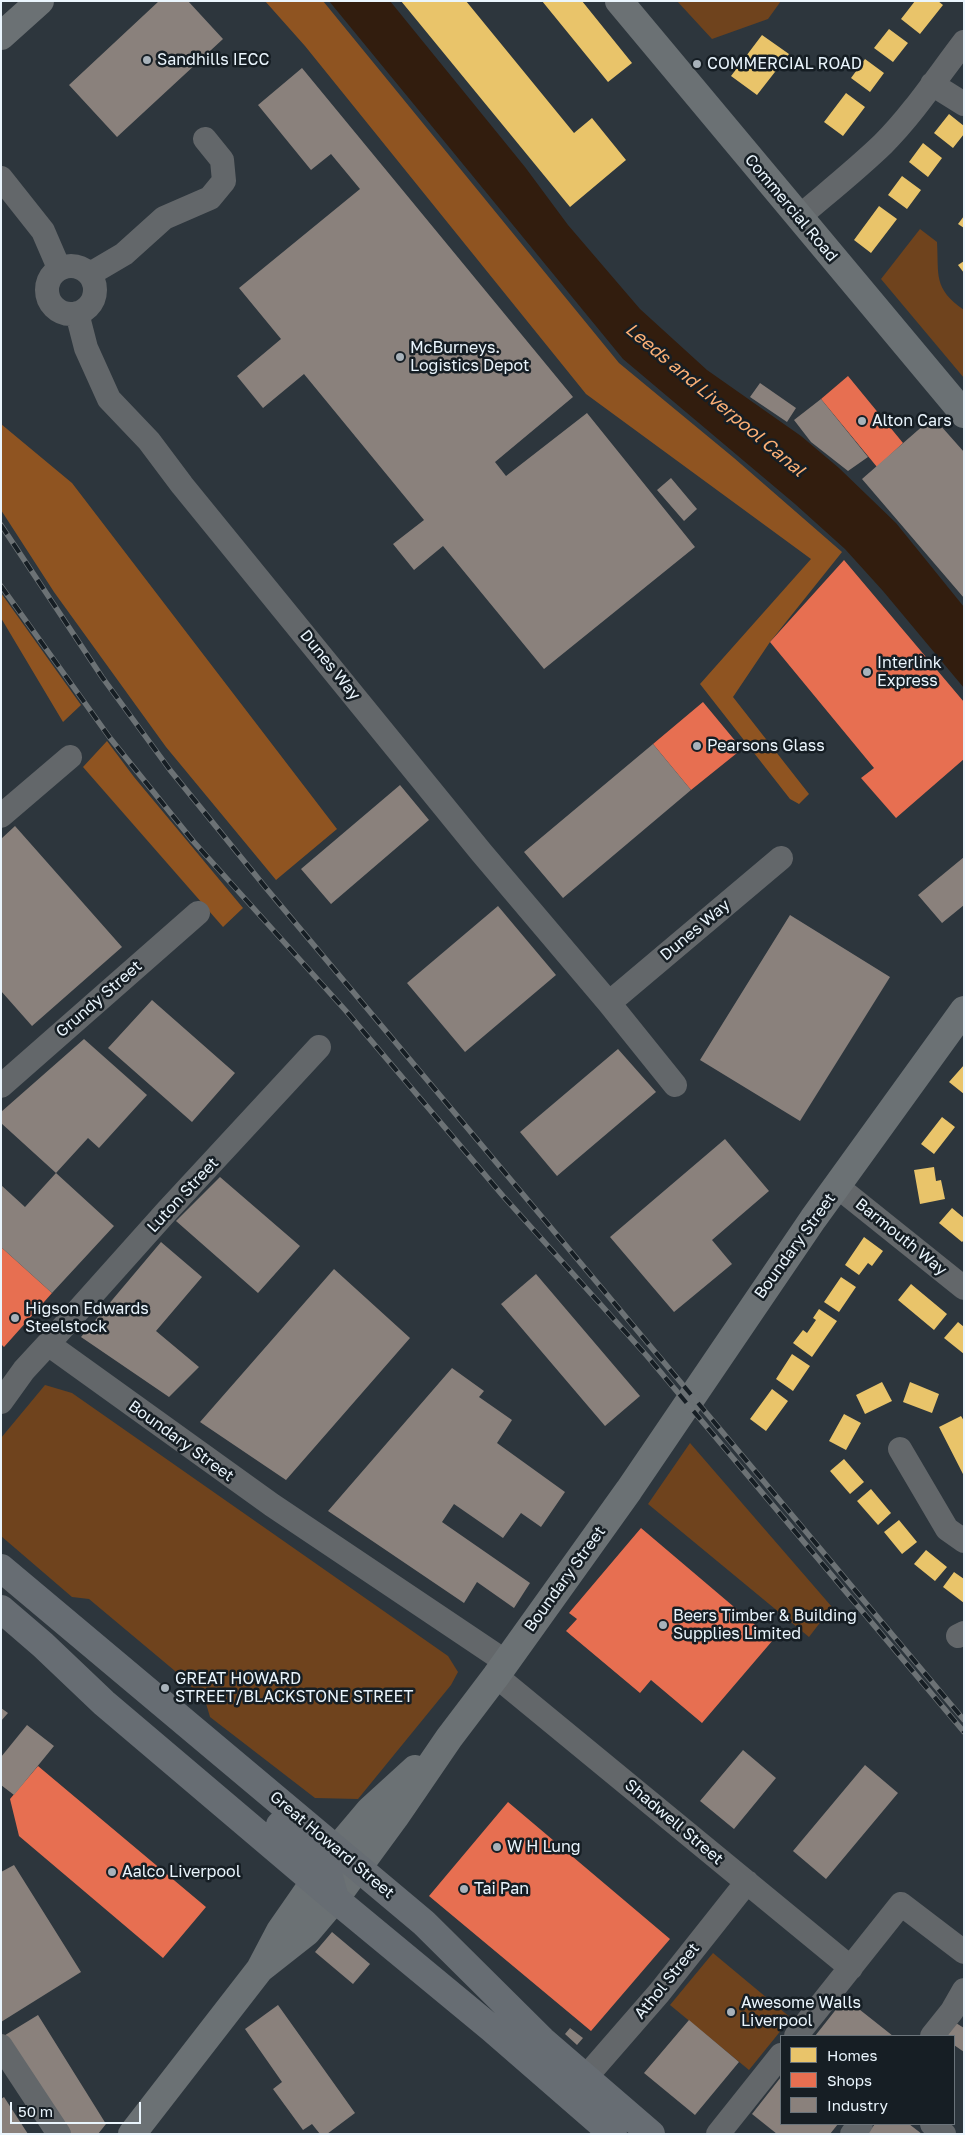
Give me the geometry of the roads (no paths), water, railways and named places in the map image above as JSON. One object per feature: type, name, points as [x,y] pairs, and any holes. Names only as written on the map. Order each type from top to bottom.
[{"type":"highway","name":"Great Howard Street","points":[[1,1568],[169,1709],[490,2028],[613,2134]]},
{"type":"highway","name":"Great Howard Street","points":[[1,1609],[43,1645],[104,1703],[336,1875],[424,1923],[536,2034],[651,2134]]},
{"type":"main road","points":[[1,36],[40,1]]},
{"type":"main road","name":"Commercial Road","points":[[619,1],[964,414]]},
{"type":"main road","name":"Boundary Street","points":[[501,1669],[629,1490],[763,1291],[963,1014]]},
{"type":"main road","points":[[132,2134],[260,1969],[307,1932],[370,1810],[449,1738],[501,1669]]},
{"type":"street","points":[[799,217],[850,175],[884,143],[964,42]]},
{"type":"street","points":[[932,84],[964,104]]},
{"type":"street","points":[[90,274],[124,254],[164,218],[210,198],[224,180],[222,160],[205,139]]},
{"type":"street","points":[[1,178],[43,231],[59,268]]},
{"type":"street","points":[[67,265],[76,266],[90,274],[94,280],[95,296],[87,308],[77,313],[65,314],[58,310],[48,298],[46,289],[48,281],[59,268],[67,265]]},
{"type":"street","name":"Dunes Way","points":[[77,313],[86,348],[109,399],[149,441],[182,485],[481,852],[676,1085]]},
{"type":"street","points":[[1,816],[70,757]]},
{"type":"street","name":"Dunes Way","points":[[609,1003],[781,858]]},
{"type":"street","name":"Grundy Street","points":[[1,1086],[198,913]]},
{"type":"street","name":"Luton Street","points":[[48,1344],[167,1211],[319,1047]]},
{"type":"street","name":"Barmouth Way","points":[[838,1186],[964,1288]]},
{"type":"street","points":[[1,1402],[24,1370],[48,1344]]},
{"type":"street","name":"Boundary Street","points":[[48,1344],[501,1669]]},
{"type":"street","points":[[1,1388],[24,1370]]},
{"type":"street","points":[[900,1449],[947,1529],[964,1541]]},
{"type":"street","name":"Shadwell Street","points":[[501,1669],[747,1882],[851,1968]]},
{"type":"street","name":"Athol Street","points":[[585,2078],[674,1974],[747,1882]]},
{"type":"street","points":[[797,2035],[901,1904],[964,1952]]},
{"type":"street","points":[[933,2035],[952,2011],[964,1990]]},
{"type":"street","points":[[1,2046],[59,2134]]},
{"type":"street","points":[[718,2134],[780,2055]]},
{"type":"street","points":[[933,2125],[944,2134]]},
{"type":"water","name":"Leeds and Liverpool Canal","points":[[329,1],[390,1],[525,167],[568,225],[640,309],[707,370],[801,436],[839,468],[896,523],[964,607],[964,688],[883,591],[845,549],[795,504],[623,359]]},
{"type":"railway","points":[[1,525],[102,677],[170,770],[266,888],[964,1720]]},
{"type":"railway","points":[[1,586],[110,738],[193,841],[346,1011],[503,1196],[647,1356],[964,1732]]},
{"type":"place","name":"Sandhills IECC","points":[[147,60]]},
{"type":"place","name":"COMMERCIAL ROAD","points":[[697,64]]},
{"type":"place","name":"McBurneys. Logistics Depot","points":[[400,357]]},
{"type":"place","name":"Alton Cars","points":[[862,421]]},
{"type":"place","name":"Interlink Express","points":[[867,672]]},
{"type":"place","name":"Pearsons Glass","points":[[697,746]]},
{"type":"place","name":"Higson Edwards Steelstock","points":[[15,1318]]},
{"type":"place","name":"Beers Timber & Building Supplies Limited","points":[[663,1625]]},
{"type":"place","name":"GREAT HOWARD STREET/BLACKSTONE STREET","points":[[165,1688]]},
{"type":"place","name":"W H Lung","points":[[497,1847]]},
{"type":"place","name":"Aalco Liverpool","points":[[112,1872]]},
{"type":"place","name":"Tai Pan","points":[[464,1889]]},
{"type":"place","name":"Awesome Walls Liverpool","points":[[731,2012]]}]
